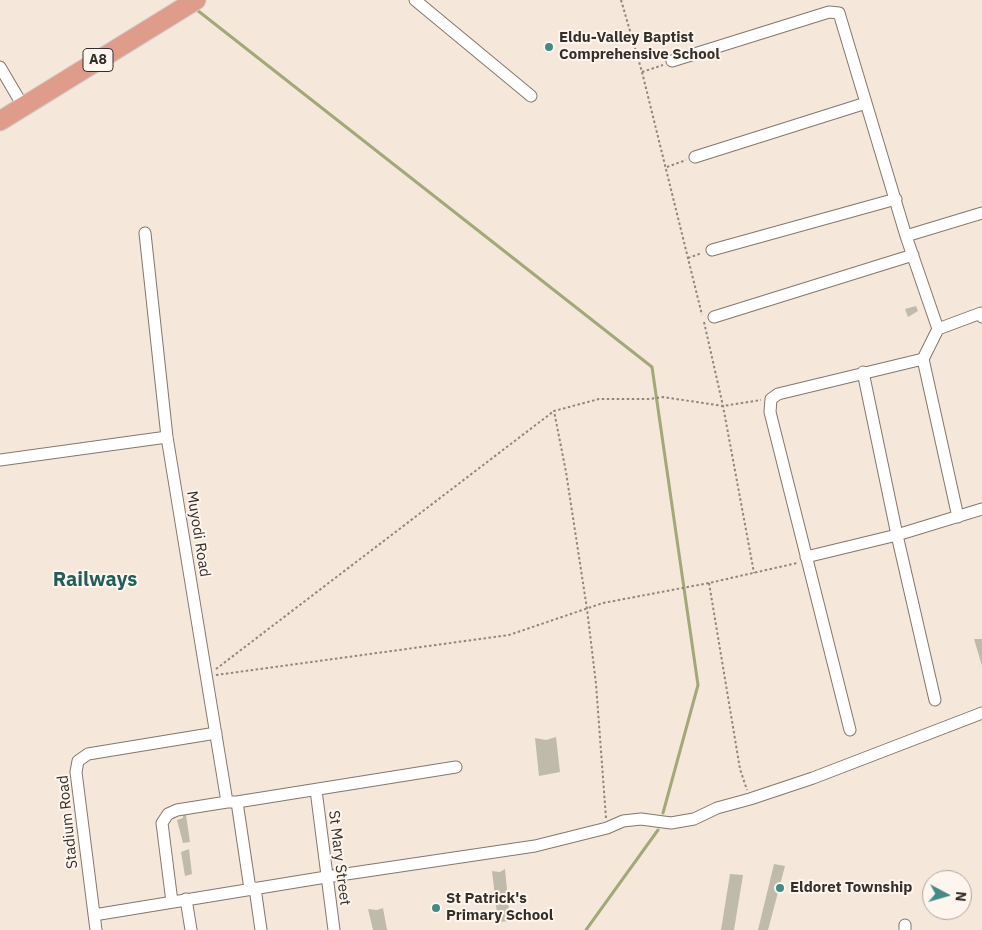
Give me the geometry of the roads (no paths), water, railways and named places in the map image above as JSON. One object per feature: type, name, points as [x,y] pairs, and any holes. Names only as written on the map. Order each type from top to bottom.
[{"type":"highway","name":"A8","points":[[0,121],[196,0]]},
{"type":"street","points":[[415,0],[531,96]]},
{"type":"street","points":[[672,62],[834,11],[839,13],[906,236],[938,329]]},
{"type":"street","points":[[0,67],[23,106]]},
{"type":"street","points":[[695,156],[866,103]]},
{"type":"street","points":[[712,250],[896,199]]},
{"type":"street","points":[[906,236],[982,213]]},
{"type":"street","name":"Muyodi Road","points":[[145,233],[167,437],[206,676],[216,733],[261,930]]},
{"type":"street","points":[[714,317],[913,255]]},
{"type":"street","points":[[958,517],[923,359],[938,329],[982,314]]},
{"type":"street","points":[[850,730],[770,412],[771,399],[778,394],[923,359]]},
{"type":"street","points":[[863,372],[896,535],[936,700]]},
{"type":"street","points":[[0,460],[167,437]]},
{"type":"street","points":[[806,559],[982,510]]},
{"type":"street","points":[[94,914],[535,846],[607,828],[623,821],[641,820],[671,823],[694,819],[717,808],[813,778],[982,713]]},
{"type":"street","name":"Stadium Road","points":[[96,930],[76,772],[78,761],[88,754],[216,733]]},
{"type":"street","points":[[172,902],[162,823],[168,814],[177,810],[456,767]]},
{"type":"street","name":"St Mary Street","points":[[316,790],[334,930]]},
{"type":"street","points":[[186,900],[192,930]]},
{"type":"waterway","points":[[197,10],[652,367],[698,685],[663,813]]},
{"type":"waterway","points":[[586,930],[658,830]]},
{"type":"place","name":"Eldu-Valley Baptist Comprehensive School","points":[[549,47]]},
{"type":"place","name":"Eldoret Township","points":[[780,888]]},
{"type":"place","name":"St Patrick's Primary School","points":[[436,908]]},
{"type":"district","name":"Railways","points":[[95,580]]}]
